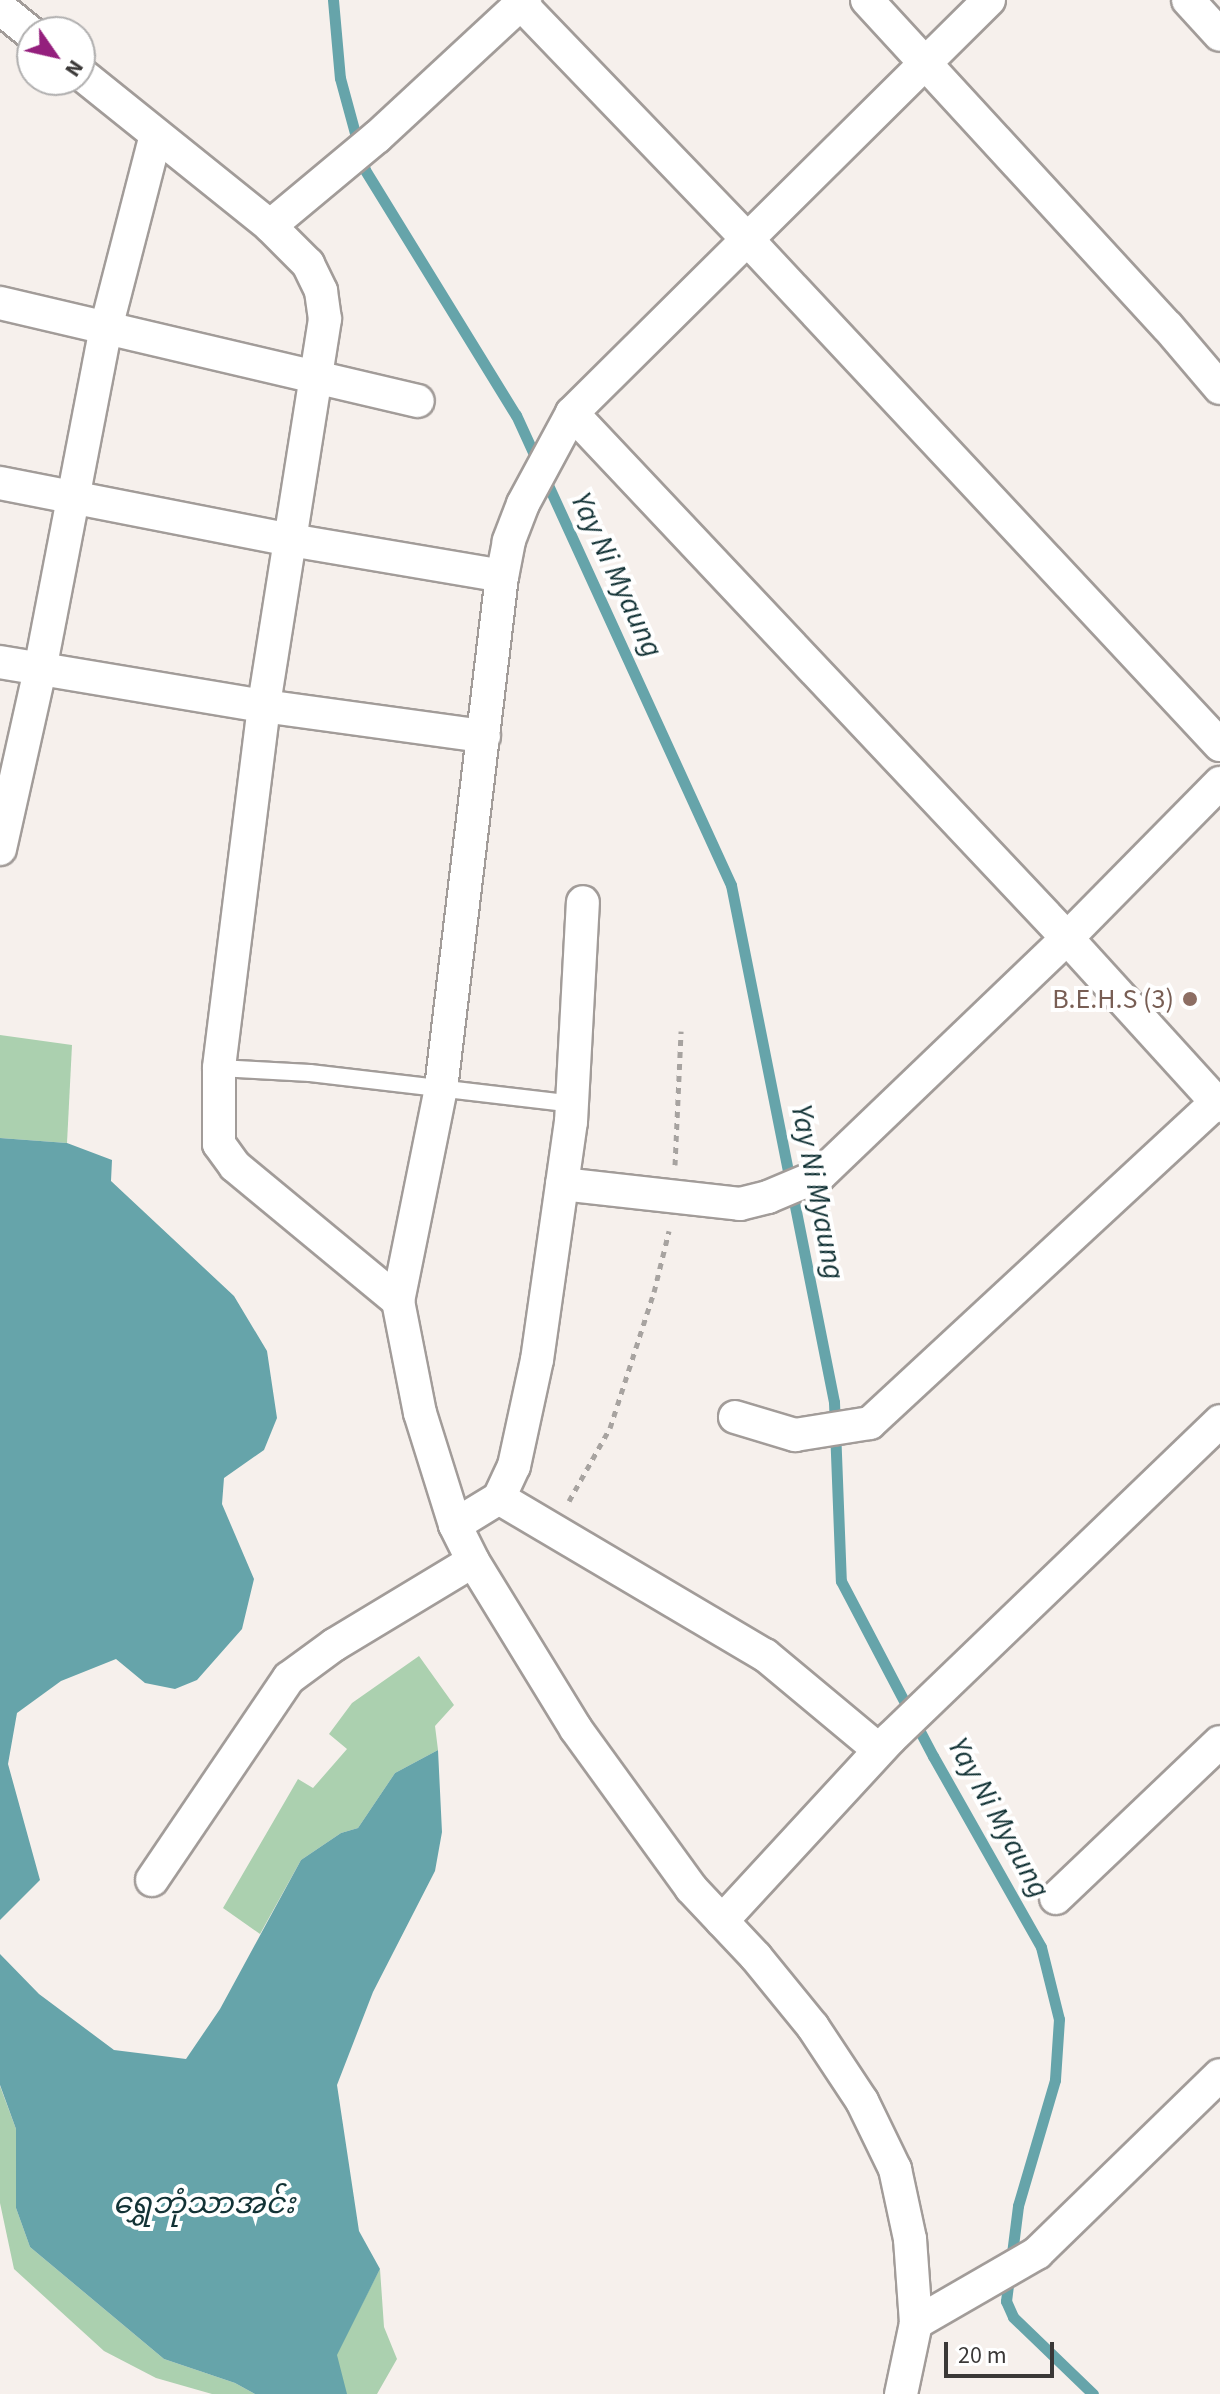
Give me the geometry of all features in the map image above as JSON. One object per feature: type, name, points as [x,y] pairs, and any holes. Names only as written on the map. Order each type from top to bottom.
[{"type":"street","points":[[867,0],[1220,388]]},
{"type":"street","points":[[901,2394],[916,2323],[910,2239],[895,2169],[869,2115],[813,2027],[691,1888],[576,1729],[473,1561],[455,1525],[420,1413],[398,1301],[441,1088],[502,576],[509,541],[523,504],[572,413],[989,0]]},
{"type":"street","points":[[1188,0],[1220,35]]},
{"type":"street","points":[[270,226],[377,137],[523,2],[1220,745]]},
{"type":"street","points":[[0,8],[16,21]]},
{"type":"street","points":[[96,86],[270,226],[308,264],[321,291],[325,319],[264,706],[219,1068],[219,1144],[235,1166],[398,1301]]},
{"type":"street","points":[[0,849],[40,670],[106,328],[156,135]]},
{"type":"street","points":[[0,303],[418,401]]},
{"type":"street","points":[[572,413],[1067,938],[1218,1105],[870,1423],[795,1435],[735,1417]]},
{"type":"street","points":[[0,483],[74,500],[502,576]]},
{"type":"street","points":[[0,662],[264,706],[484,736]]},
{"type":"street","points":[[562,1184],[740,1204],[768,1197],[820,1175],[1067,938],[1220,783]]},
{"type":"street","points":[[455,1525],[499,1498],[514,1466],[537,1360],[572,1104],[583,902]]},
{"type":"street","points":[[722,1921],[885,1744],[1220,1421]]},
{"type":"street","points":[[499,1498],[765,1655],[885,1744]]},
{"type":"street","points":[[152,1880],[289,1678],[334,1645],[473,1561]]},
{"type":"street","points":[[1056,1898],[1220,1742]]},
{"type":"street","points":[[916,2323],[1037,2253],[1220,2075]]},
{"type":"lane","points":[[219,1068],[310,1073],[572,1104]]},
{"type":"path","points":[[553,1530],[610,1428],[654,1292],[674,1196],[681,1031]]},
{"type":"green space","points":[[0,1035],[72,1045],[67,1143],[0,1138]]},
{"type":"green space","points":[[419,1656],[454,1705],[435,1726],[438,1750],[395,1773],[358,1828],[341,1833],[301,1860],[260,1934],[223,1908],[298,1779],[313,1788],[347,1749],[329,1734],[352,1703]]},
{"type":"green space","points":[[0,2086],[16,2129],[16,2208],[30,2247],[164,2359],[235,2383],[255,2394],[212,2394],[156,2378],[104,2351],[14,2269],[0,2203]]},
{"type":"green space","points":[[380,2269],[384,2327],[397,2359],[377,2394],[346,2394],[335,2356]]},
{"type":"water","points":[[0,1138],[67,1143],[112,1160],[111,1181],[234,1296],[267,1351],[277,1418],[264,1450],[224,1478],[222,1504],[254,1579],[242,1629],[197,1680],[175,1689],[145,1683],[116,1659],[61,1681],[17,1713],[8,1764],[40,1880],[0,1920]]},
{"type":"water","name":"ရွှေဘုံသာအင်း","points":[[438,1750],[442,1832],[435,1871],[373,1992],[337,2085],[359,2231],[380,2269],[337,2355],[347,2394],[255,2394],[235,2383],[164,2359],[30,2247],[16,2208],[16,2129],[0,2085],[0,1954],[39,1994],[114,2050],[186,2059],[220,2009],[301,1860],[341,1833],[358,1828],[395,1773]]},
{"type":"waterway","name":"Yay Ni Myaung","points":[[333,0],[340,78],[365,170],[516,415],[731,885],[834,1402],[841,1581],[933,1756],[1041,1947],[1059,2019],[1055,2080],[1018,2206],[1006,2301],[1013,2317],[1093,2394]]},
{"type":"place","name":"B.E.H.S (3)","points":[[1190,999]]}]
